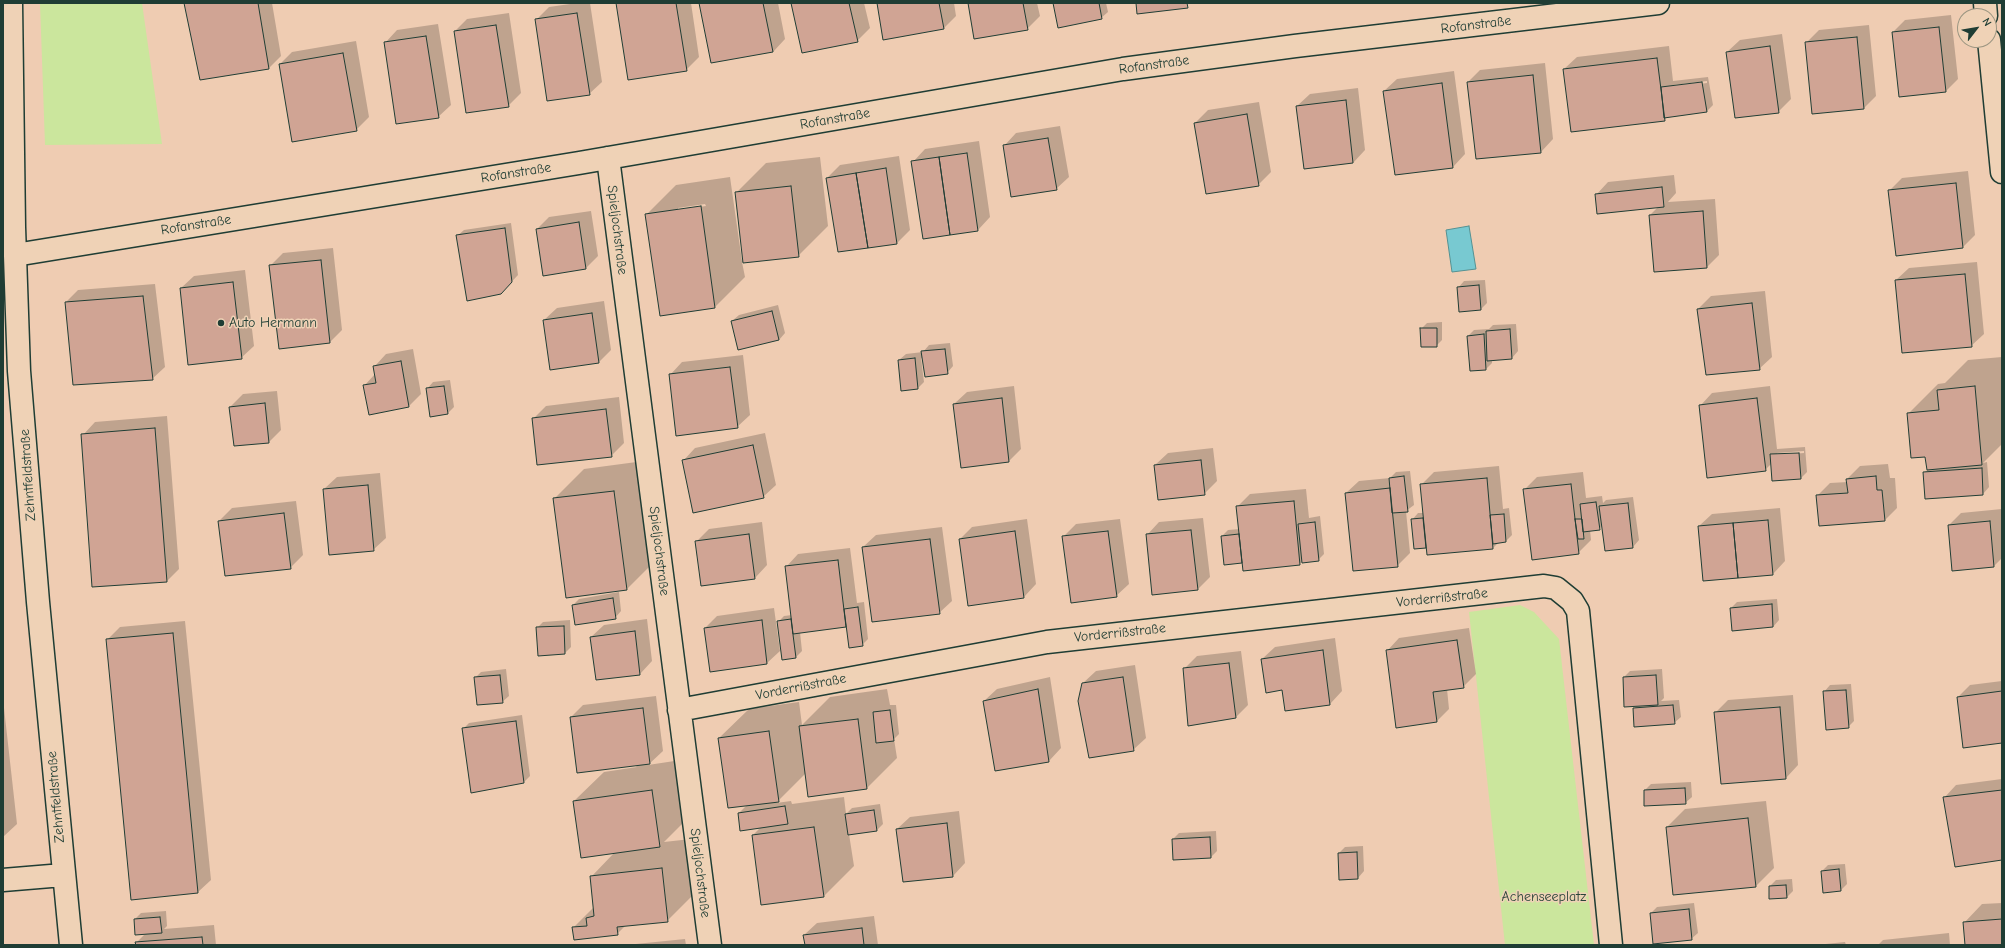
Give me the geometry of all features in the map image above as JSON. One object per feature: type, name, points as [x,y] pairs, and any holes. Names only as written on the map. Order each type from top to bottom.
[{"type":"street","name":"Zehntfeldstraße","points":[[10,3],[19,371],[70,945]]},
{"type":"street","name":"Rofanstraße","points":[[15,255],[608,158],[1123,69],[1296,46],[1650,3]]},
{"type":"street","points":[[1990,48],[2002,172]]},
{"type":"street","name":"Spieljochstraße","points":[[608,158],[710,945]]},
{"type":"street","name":"Vorderrißstraße","points":[[679,710],[1047,642],[1544,586],[1556,588],[1572,601],[1578,611],[1611,945]]},
{"type":"street","points":[[3,880],[63,875]]},
{"type":"green space","points":[[40,3],[142,3],[162,144],[45,145]]},
{"type":"green space","name":"Achenseeplatz","points":[[1520,605],[1534,612],[1559,639],[1594,945],[1505,945],[1469,612]]},
{"type":"water","points":[[1469,226],[1476,269],[1452,272],[1446,230]]},
{"type":"building","points":[[184,3],[258,3],[269,69],[200,80]]},
{"type":"building","points":[[616,3],[676,3],[687,71],[628,80]]},
{"type":"building","points":[[699,3],[763,3],[773,52],[711,63]]},
{"type":"building","points":[[791,3],[849,3],[858,42],[802,53]]},
{"type":"building","points":[[877,3],[939,3],[944,29],[883,40]]},
{"type":"building","points":[[968,3],[1023,3],[1028,30],[974,39]]},
{"type":"building","points":[[1053,3],[1099,3],[1102,19],[1058,28]]},
{"type":"building","points":[[1136,3],[1187,3],[1188,8],[1137,14]]},
{"type":"building","points":[[577,13],[590,95],[547,101],[535,19]]},
{"type":"building","points":[[496,25],[509,107],[466,113],[454,31]]},
{"type":"building","points":[[1939,27],[1946,92],[1899,97],[1892,32]]},
{"type":"building","points":[[426,36],[439,118],[396,124],[384,42]]},
{"type":"building","points":[[1857,37],[1864,109],[1812,114],[1805,42]]},
{"type":"building","points":[[1770,46],[1779,113],[1735,118],[1726,52]]},
{"type":"building","points":[[343,53],[357,131],[292,142],[279,64]]},
{"type":"building","points":[[1657,58],[1665,121],[1571,132],[1563,69]]},
{"type":"building","points":[[1533,75],[1541,153],[1476,159],[1467,82]]},
{"type":"building","points":[[1702,82],[1707,112],[1664,118],[1661,87]]},
{"type":"building","points":[[1442,83],[1453,168],[1395,175],[1383,91]]},
{"type":"building","points":[[1346,100],[1353,163],[1304,169],[1296,106]]},
{"type":"building","points":[[1247,114],[1259,186],[1206,194],[1194,123]]},
{"type":"building","points":[[1048,138],[1057,190],[1011,197],[1003,145]]},
{"type":"building","points":[[967,153],[978,231],[950,235],[939,157]]},
{"type":"building","points":[[939,157],[950,235],[923,239],[911,161]]},
{"type":"building","points":[[886,168],[897,244],[868,248],[856,173]]},
{"type":"building","points":[[856,173],[868,248],[838,252],[826,178]]},
{"type":"building","points":[[1956,183],[1963,248],[1896,256],[1888,190]]},
{"type":"building","points":[[791,186],[799,257],[743,263],[735,192]]},
{"type":"building","points":[[1662,187],[1664,207],[1597,214],[1595,194]]},
{"type":"building","points":[[701,206],[715,308],[660,316],[645,214]]},
{"type":"building","points":[[1703,211],[1707,268],[1654,272],[1649,215]]},
{"type":"building","points":[[579,222],[586,269],[543,276],[536,229]]},
{"type":"building","points":[[505,228],[512,282],[501,294],[467,301],[456,235]]},
{"type":"building","points":[[321,260],[330,343],[279,349],[269,265]]},
{"type":"building","points":[[1965,274],[1972,347],[1902,353],[1895,280]]},
{"type":"building","points":[[233,282],[242,359],[188,365],[180,288]]},
{"type":"building","points":[[1479,285],[1481,310],[1459,312],[1457,287]]},
{"type":"building","points":[[143,296],[153,380],[73,385],[65,302]]},
{"type":"building","points":[[1752,303],[1760,370],[1706,375],[1697,309]]},
{"type":"building","points":[[772,311],[779,340],[738,350],[731,321]]},
{"type":"building","points":[[592,313],[599,363],[550,370],[543,320]]},
{"type":"building","points":[[1420,328],[1437,328],[1437,347],[1421,347]]},
{"type":"building","points":[[1510,329],[1512,359],[1487,361],[1486,331]]},
{"type":"building","points":[[1484,334],[1486,370],[1470,371],[1467,336]]},
{"type":"building","points":[[945,349],[948,374],[925,377],[921,351]]},
{"type":"building","points":[[915,358],[918,389],[901,391],[898,360]]},
{"type":"building","points":[[401,361],[409,407],[369,415],[363,385],[376,383],[373,366]]},
{"type":"building","points":[[730,367],[738,428],[676,436],[669,374]]},
{"type":"building","points":[[444,386],[448,414],[430,417],[426,388]]},
{"type":"building","points":[[1975,386],[1982,465],[1927,470],[1925,457],[1911,458],[1907,413],[1939,410],[1937,390]]},
{"type":"building","points":[[1002,398],[1009,462],[961,468],[953,404]]},
{"type":"building","points":[[1757,398],[1766,471],[1707,478],[1699,405]]},
{"type":"building","points":[[265,403],[269,443],[234,446],[229,407]]},
{"type":"building","points":[[606,409],[612,457],[537,465],[532,418]]},
{"type":"building","points":[[155,428],[167,582],[92,587],[81,434]]},
{"type":"building","points":[[753,445],[764,498],[693,513],[682,460]]},
{"type":"building","points":[[1799,453],[1801,479],[1772,481],[1770,454]]},
{"type":"building","points":[[1201,460],[1205,495],[1158,500],[1154,465]]},
{"type":"building","points":[[1982,468],[1983,495],[1925,499],[1923,472]]},
{"type":"building","points":[[1404,476],[1408,512],[1392,513],[1389,478]]},
{"type":"building","points":[[1876,476],[1877,490],[1882,490],[1885,521],[1819,526],[1816,495],[1848,493],[1846,479]]},
{"type":"building","points":[[1487,478],[1493,549],[1427,555],[1420,484]]},
{"type":"building","points":[[1571,484],[1579,554],[1532,560],[1523,489]]},
{"type":"building","points":[[368,485],[374,551],[329,555],[323,489]]},
{"type":"building","points":[[1390,488],[1398,567],[1353,571],[1345,493]]},
{"type":"building","points":[[614,491],[627,590],[566,598],[553,498]]},
{"type":"building","points":[[1294,501],[1300,565],[1243,571],[1236,506]]},
{"type":"building","points":[[1596,502],[1600,530],[1583,532],[1580,504]]},
{"type":"building","points":[[1628,503],[1633,548],[1605,551],[1599,506]]},
{"type":"building","points":[[284,513],[291,569],[225,576],[218,521]]},
{"type":"building","points":[[1504,514],[1506,542],[1493,544],[1490,515]]},
{"type":"building","points":[[1423,518],[1426,548],[1414,549],[1411,519]]},
{"type":"building","points":[[1575,519],[1582,519],[1584,539],[1578,539]]},
{"type":"building","points":[[1768,520],[1773,575],[1738,578],[1733,523]]},
{"type":"building","points":[[1990,521],[1994,567],[1952,571],[1948,525]]},
{"type":"building","points":[[1315,522],[1319,561],[1302,563],[1298,524]]},
{"type":"building","points":[[1733,523],[1738,578],[1703,581],[1698,526]]},
{"type":"building","points":[[1191,530],[1198,590],[1152,595],[1146,534]]},
{"type":"building","points":[[1015,531],[1024,598],[968,606],[959,539]]},
{"type":"building","points":[[1108,531],[1117,597],[1071,603],[1062,536]]},
{"type":"building","points":[[749,534],[755,579],[701,586],[695,541]]},
{"type":"building","points":[[1239,534],[1242,563],[1224,565],[1221,536]]},
{"type":"building","points":[[930,539],[940,614],[872,622],[862,547]]},
{"type":"building","points":[[838,560],[846,627],[793,634],[785,566]]},
{"type":"building","points":[[613,598],[616,619],[575,625],[572,605]]},
{"type":"building","points":[[1772,604],[1773,627],[1732,631],[1730,608]]},
{"type":"building","points":[[858,607],[863,646],[849,648],[844,609]]},
{"type":"building","points":[[791,619],[796,658],[782,660],[777,621]]},
{"type":"building","points":[[762,620],[767,664],[710,672],[704,628]]},
{"type":"building","points":[[564,626],[565,654],[538,656],[536,627]]},
{"type":"building","points":[[635,631],[640,675],[596,680],[590,637]]},
{"type":"building","points":[[173,633],[198,893],[131,900],[106,639]]},
{"type":"building","points":[[1457,640],[1464,688],[1433,692],[1437,722],[1396,728],[1386,650]]},
{"type":"building","points":[[1323,650],[1330,705],[1285,711],[1282,690],[1266,693],[1261,659]]},
{"type":"building","points":[[1229,663],[1236,718],[1188,726],[1183,668]]},
{"type":"building","points":[[500,675],[503,703],[477,705],[474,677]]},
{"type":"building","points":[[1656,675],[1658,705],[1624,707],[1623,677]]},
{"type":"building","points":[[1123,677],[1134,751],[1089,758],[1078,701],[1082,683]]},
{"type":"building","points":[[1038,689],[1049,762],[995,771],[983,701]]},
{"type":"building","points":[[1846,690],[1849,728],[1826,730],[1823,691]]},
{"type":"building","points":[[2002,691],[2002,743],[1963,748],[1957,697]]},
{"type":"building","points":[[1673,705],[1675,724],[1634,727],[1633,708]]},
{"type":"building","points":[[1780,707],[1786,779],[1721,784],[1714,712]]},
{"type":"building","points":[[643,708],[650,764],[577,773],[570,717]]},
{"type":"building","points":[[890,710],[894,741],[876,743],[873,712]]},
{"type":"building","points":[[858,719],[867,789],[808,797],[799,726]]},
{"type":"building","points":[[516,721],[524,783],[471,793],[462,728]]},
{"type":"building","points":[[769,731],[779,802],[728,808],[718,738]]},
{"type":"building","points":[[1685,788],[1686,804],[1644,806],[1644,790]]},
{"type":"building","points":[[652,790],[660,847],[581,858],[573,801]]},
{"type":"building","points":[[2002,790],[2002,860],[1955,867],[1943,797]]},
{"type":"building","points":[[785,806],[788,824],[740,831],[738,813]]},
{"type":"building","points":[[874,810],[877,831],[848,835],[845,814]]},
{"type":"building","points":[[1748,818],[1756,887],[1673,895],[1666,827]]},
{"type":"building","points":[[947,823],[953,877],[903,882],[896,829]]},
{"type":"building","points":[[814,827],[824,897],[761,905],[752,835]]},
{"type":"building","points":[[1210,837],[1211,858],[1173,860],[1172,839]]},
{"type":"building","points":[[1357,852],[1358,879],[1339,880],[1338,853]]},
{"type":"building","points":[[662,868],[668,922],[617,927],[618,935],[574,940],[572,927],[587,926],[586,918],[594,916],[590,876]]},
{"type":"building","points":[[1839,869],[1841,891],[1823,893],[1821,871]]},
{"type":"building","points":[[1786,885],[1787,898],[1769,899],[1769,886]]},
{"type":"building","points":[[1689,909],[1692,940],[1653,944],[1650,913]]},
{"type":"building","points":[[160,917],[162,933],[135,935],[134,919]]},
{"type":"building","points":[[2002,919],[2002,945],[1965,945],[1963,922]]},
{"type":"building","points":[[862,928],[864,945],[805,945],[803,935]]},
{"type":"building","points":[[202,937],[203,945],[136,945],[135,942]]},
{"type":"place","name":"Auto Hermann","points":[[221,323]]}]
